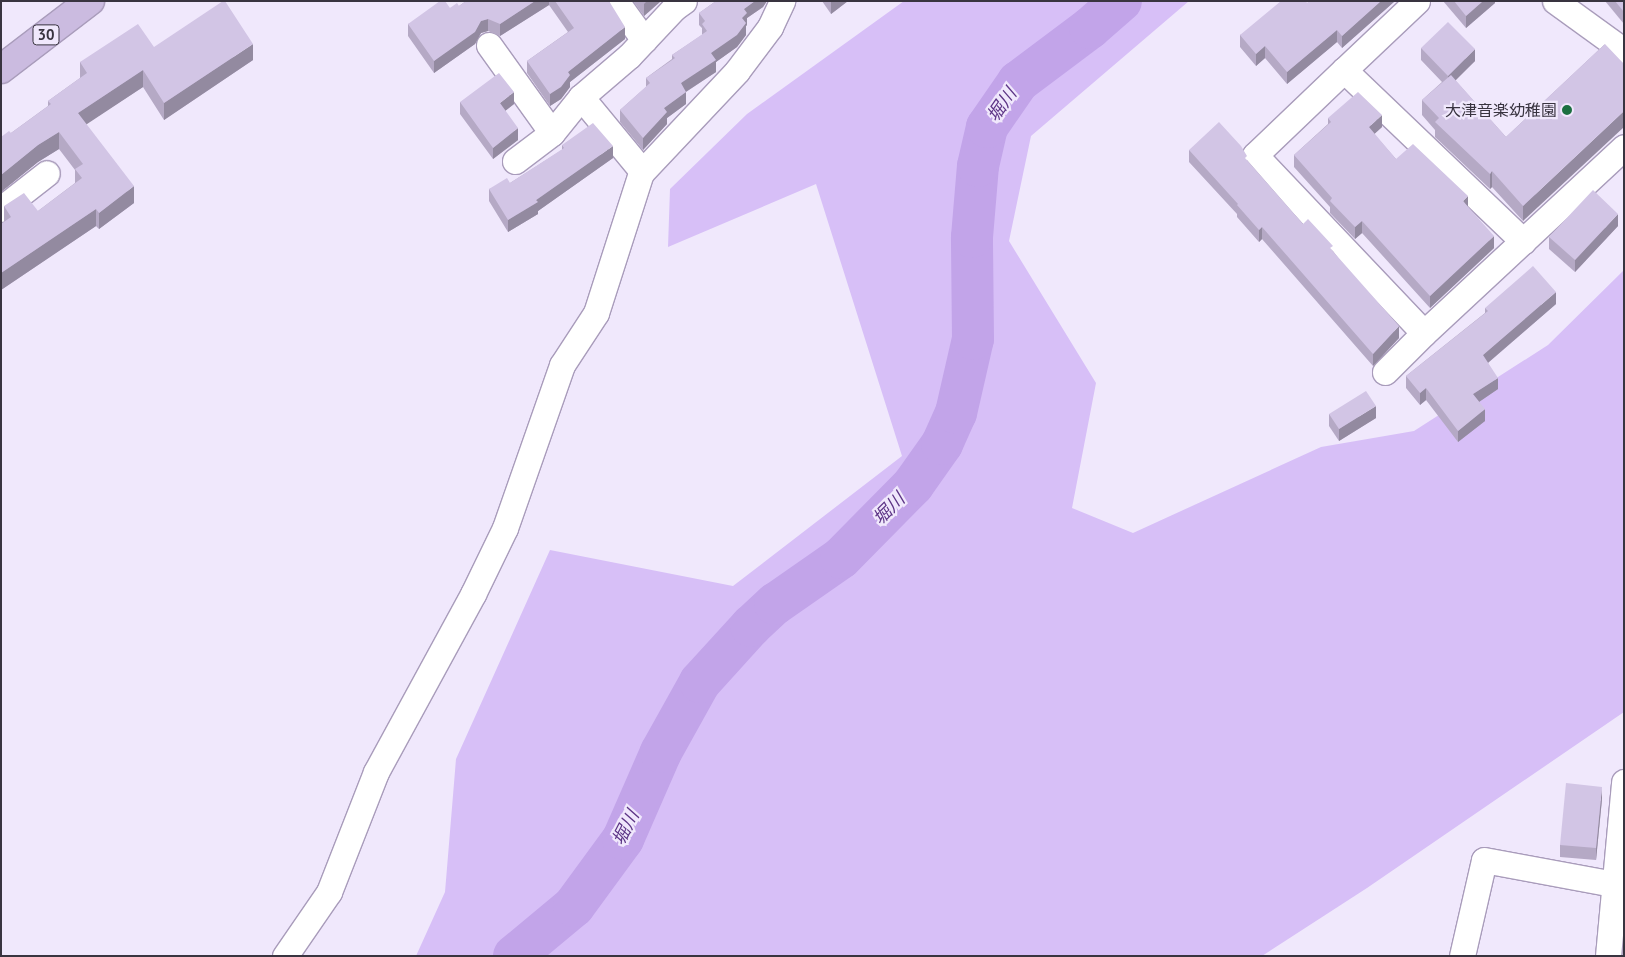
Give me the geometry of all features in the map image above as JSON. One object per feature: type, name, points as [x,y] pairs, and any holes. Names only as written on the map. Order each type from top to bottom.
[{"type":"main road","name":"30","points":[[1,69],[90,1]]},
{"type":"street","points":[[616,1],[644,40]]},
{"type":"street","points":[[515,161],[552,133],[581,97],[644,40],[674,8],[684,1]]},
{"type":"street","points":[[285,956],[329,892],[376,772],[473,594],[505,528],[562,366],[596,313],[642,171],[737,71],[770,27],[782,1]]},
{"type":"street","points":[[1417,1],[1255,156],[1424,333]]},
{"type":"street","points":[[1555,1],[1624,50]]},
{"type":"street","points":[[489,45],[552,133]]},
{"type":"street","points":[[1344,70],[1523,241]]},
{"type":"street","points":[[581,97],[642,171]]},
{"type":"street","points":[[1385,372],[1424,333],[1624,147]]},
{"type":"street","points":[[1,209],[47,173]]},
{"type":"street","points":[[1608,956],[1618,885],[1624,782]]},
{"type":"street","points":[[1462,956],[1484,860],[1618,885]]},
{"type":"shaded area","points":[[904,1],[1189,1],[1031,136],[1009,241],[1096,383],[1072,508],[1133,533],[1321,447],[1414,431],[1548,345],[1624,270],[1624,712],[1367,888],[1262,956],[416,956],[445,892],[456,759],[550,550],[733,586],[902,456],[816,184],[668,247],[670,189],[747,114]]},
{"type":"building","points":[[225,1],[253,44],[164,103],[143,70],[78,113],[134,186],[99,213],[96,209],[1,273],[1,224],[11,217],[4,206],[24,193],[38,211],[82,178],[75,169],[83,164],[59,132],[38,145],[1,175],[1,137],[9,131],[11,133],[51,104],[48,101],[87,73],[80,62],[138,24],[154,47]]},
{"type":"building","points":[[440,1],[445,1],[450,8],[457,3],[459,6],[466,1],[535,1],[500,24],[488,19],[481,21],[475,32],[434,61],[408,24]]},
{"type":"building","points":[[555,1],[609,1],[625,27],[568,72],[570,75],[561,87],[550,94],[527,61],[574,28]]},
{"type":"building","points":[[716,1],[755,1],[744,9],[747,13],[742,18],[746,23],[737,35],[711,53],[716,60],[681,83],[686,92],[664,108],[667,112],[643,138],[620,110],[650,83],[646,78],[675,58],[672,55],[707,31],[702,24],[705,21],[699,13]]},
{"type":"building","points":[[1281,1],[1306,1],[1307,3],[1309,1],[1381,1],[1342,36],[1337,30],[1287,72],[1265,46],[1256,54],[1240,35]]},
{"type":"building","points":[[1454,1],[1483,1],[1466,16]]},
{"type":"building","points":[[1615,1],[1624,1],[1624,12]]},
{"type":"building","points":[[1448,22],[1475,49],[1448,76],[1421,48]]},
{"type":"building","points":[[1605,44],[1624,64],[1624,111],[1523,206],[1492,171],[1490,174],[1435,122],[1439,118],[1422,100],[1451,75],[1506,137]]},
{"type":"building","points":[[499,73],[514,92],[500,103],[518,128],[493,148],[460,102]]},
{"type":"building","points":[[1358,92],[1382,115],[1369,127],[1396,159],[1413,144],[1468,196],[1463,201],[1494,236],[1430,296],[1362,221],[1355,227],[1330,201],[1332,198],[1294,155],[1331,122],[1328,118]]},
{"type":"building","points":[[1219,122],[1241,146],[1247,156],[1245,158],[1303,224],[1308,219],[1333,246],[1330,248],[1399,326],[1373,354],[1262,227],[1259,230],[1189,150]]},
{"type":"building","points":[[593,123],[613,146],[536,200],[538,202],[508,220],[489,189],[507,178],[510,183],[564,148],[562,145]]},
{"type":"building","points":[[1593,190],[1618,214],[1575,260],[1549,237]]},
{"type":"building","points":[[1533,266],[1556,292],[1483,355],[1498,378],[1473,394],[1485,409],[1458,431],[1426,388],[1420,393],[1406,376],[1488,311],[1485,308]]},
{"type":"building","points":[[1366,391],[1376,406],[1339,429],[1329,414]]},
{"type":"building","points":[[1566,783],[1602,787],[1596,848],[1560,845]]},
{"type":"waterway","name":"堀川","points":[[514,956],[574,906],[623,839],[661,752],[700,682],[751,626],[775,604],[841,558],[913,485],[942,444],[956,413],[973,339],[972,237],[978,166],[987,127],[1018,82],[1090,28],[1121,1]]},
{"type":"place","name":"大津音楽幼稚園","points":[[1567,110]]}]
